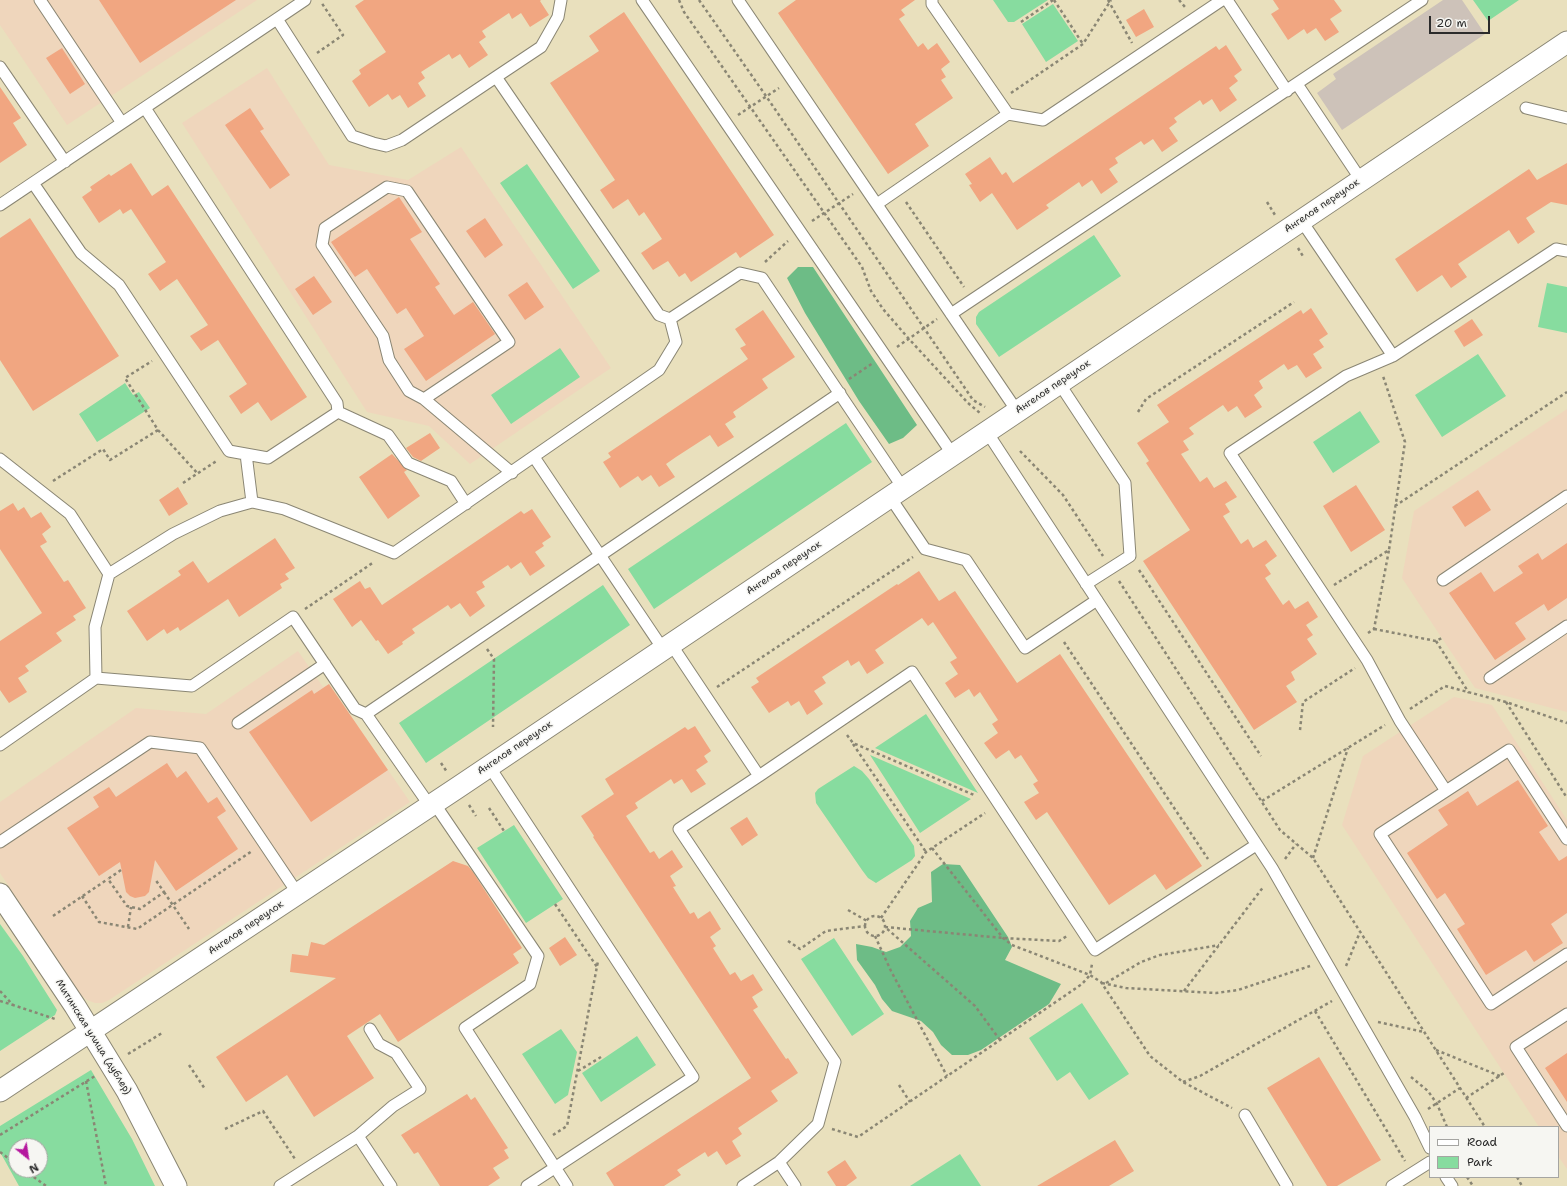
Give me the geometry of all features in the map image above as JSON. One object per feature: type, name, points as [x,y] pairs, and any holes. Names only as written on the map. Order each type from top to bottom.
[{"type":"street","name":"Ангелов переулок","points":[[0,1091],[432,805],[953,455],[990,422],[1017,411],[1060,383],[1567,42]]},
{"type":"street","name":"Митинская улица (дублер)","points":[[0,894],[91,1031],[127,1091],[176,1186]]},
{"type":"lane","points":[[40,0],[122,123]]},
{"type":"lane","points":[[0,205],[306,0]]},
{"type":"lane","points":[[277,19],[352,136],[386,146],[402,140],[541,47],[558,17],[561,0]]},
{"type":"lane","points":[[642,0],[953,455]]},
{"type":"lane","points":[[738,0],[1017,411]]},
{"type":"lane","points":[[932,0],[932,4],[1008,114]]},
{"type":"lane","points":[[877,204],[1008,114],[1043,120],[1222,0]]},
{"type":"lane","points":[[1227,0],[1287,90]]},
{"type":"lane","points":[[952,314],[1422,0]]},
{"type":"lane","points":[[0,67],[65,162]]},
{"type":"lane","points":[[496,77],[659,315],[670,319]]},
{"type":"lane","points":[[1297,84],[1361,180]]},
{"type":"lane","points":[[145,108],[337,403],[338,412]]},
{"type":"lane","points":[[1526,108],[1567,118]]},
{"type":"lane","points":[[33,183],[81,253],[119,285],[229,451],[268,458],[338,412]]},
{"type":"lane","points":[[424,399],[509,342],[407,191],[386,187],[325,228],[322,245],[383,336],[389,360],[409,391],[424,399],[512,473]]},
{"type":"lane","points":[[1301,220],[1393,356]]},
{"type":"lane","points":[[1446,791],[1398,717],[1367,660],[1230,453],[1346,376],[1393,356],[1556,249],[1567,251]]},
{"type":"lane","points":[[670,319],[740,273],[762,278],[840,393],[897,492],[925,549],[966,560],[1025,648],[1097,600]]},
{"type":"lane","points":[[96,678],[95,627],[109,574],[173,534],[220,511],[252,502],[284,509],[394,553],[512,473],[659,370],[676,342],[670,319]]},
{"type":"lane","points":[[1060,383],[1125,483],[1130,556],[1086,584]]},
{"type":"lane","points":[[366,714],[840,393]]},
{"type":"lane","points":[[338,412],[388,435],[408,463],[451,481],[466,504]]},
{"type":"lane","points":[[990,422],[1086,584],[1274,873],[1415,1117],[1429,1146]]},
{"type":"lane","points":[[246,454],[252,502]]},
{"type":"lane","points":[[534,457],[600,556],[667,647],[705,695],[759,776]]},
{"type":"lane","points":[[0,459],[70,514],[109,574]]},
{"type":"lane","points":[[1443,580],[1567,496]]},
{"type":"lane","points":[[0,745],[96,678],[192,686],[293,617],[355,709],[366,714],[538,956],[530,984],[465,1028],[567,1186]]},
{"type":"lane","points":[[1490,678],[1567,626]]},
{"type":"lane","points":[[238,723],[325,664]]},
{"type":"lane","points":[[743,1186],[779,1162],[818,1124],[835,1062],[679,829],[912,672],[1095,950],[1256,845]]},
{"type":"lane","points":[[0,842],[150,742],[200,748],[298,894]]},
{"type":"lane","points":[[1567,839],[1509,750],[1380,834],[1491,1004],[1567,954]]},
{"type":"lane","points":[[489,766],[693,1077],[527,1186]]},
{"type":"lane","points":[[1567,1014],[1516,1047],[1567,1126]]},
{"type":"lane","points":[[280,1186],[358,1136],[393,1106],[420,1089],[396,1053],[379,1044],[370,1029]]},
{"type":"lane","points":[[1244,1115],[1287,1186]]},
{"type":"lane","points":[[358,1136],[390,1186]]},
{"type":"lane","points":[[779,1162],[795,1186]]},
{"type":"lane","points":[[1392,1186],[1429,1163]]},
{"type":"path","points":[[304,61],[343,35],[320,0]]},
{"type":"path","points":[[679,0],[684,12],[862,267],[871,291],[883,309],[968,403],[990,422]]},
{"type":"path","points":[[699,0],[766,96],[972,400],[990,422]]},
{"type":"path","points":[[1021,22],[1054,0],[1083,44]]},
{"type":"path","points":[[999,100],[1083,44],[1109,1],[1139,55]]},
{"type":"path","points":[[726,124],[792,79]]},
{"type":"path","points":[[898,190],[973,301]]},
{"type":"path","points":[[1266,202],[1278,220]]},
{"type":"path","points":[[1294,243],[1304,258]]},
{"type":"path","points":[[1138,412],[1146,399],[1294,302]]},
{"type":"path","points":[[164,353],[125,378],[158,430],[198,474]]},
{"type":"path","points":[[1374,629],[1389,550],[1405,442],[1378,362]]},
{"type":"path","points":[[1395,506],[1567,392]]},
{"type":"path","points":[[39,490],[103,449],[110,460],[158,430]]},
{"type":"path","points":[[1019,450],[1063,495],[1280,830],[1313,858],[1484,1126]]},
{"type":"path","points":[[183,483],[229,451]]},
{"type":"path","points":[[705,695],[925,549]]},
{"type":"path","points":[[1322,593],[1389,550]]},
{"type":"path","points":[[293,617],[390,551]]},
{"type":"path","points":[[1130,556],[1261,756]]},
{"type":"path","points":[[1055,628],[1216,871]]},
{"type":"path","points":[[1354,642],[1374,629],[1436,642],[1469,693]]},
{"type":"path","points":[[479,638],[494,659],[494,727]]},
{"type":"path","points":[[1436,642],[1442,638]]},
{"type":"path","points":[[1300,730],[1303,702],[1367,660]]},
{"type":"path","points":[[1262,801],[1398,717],[1445,686],[1506,702],[1567,723]]},
{"type":"path","points":[[1506,702],[1567,798]]},
{"type":"path","points":[[838,722],[926,852]]},
{"type":"path","points":[[853,744],[998,804]]},
{"type":"path","points":[[1313,858],[1348,748]]},
{"type":"path","points":[[466,801],[476,816]]},
{"type":"path","points":[[881,918],[926,852],[998,804]]},
{"type":"path","points":[[489,808],[504,831]]},
{"type":"path","points":[[82,896],[99,922],[137,929],[264,843]]},
{"type":"path","points":[[1184,991],[1296,844]]},
{"type":"path","points":[[932,848],[1002,938],[1012,945],[1090,975],[1106,984],[1126,988],[1216,993],[1238,990],[1311,966]]},
{"type":"path","points":[[53,916],[121,870]]},
{"type":"path","points":[[108,879],[127,906],[140,909],[164,892]]},
{"type":"path","points":[[155,879],[189,929]]},
{"type":"path","points":[[555,904],[597,968]]},
{"type":"path","points":[[128,927],[132,907]]},
{"type":"path","points":[[848,910],[867,921]]},
{"type":"path","points":[[876,916],[881,918],[884,922],[884,932],[880,935],[870,935],[865,926],[867,921],[876,916]]},
{"type":"path","points":[[788,941],[800,949],[826,932],[865,926]]},
{"type":"path","points":[[885,927],[1002,938],[1059,941],[1080,928]]},
{"type":"path","points":[[885,927],[975,1006],[1000,1040]]},
{"type":"path","points":[[1338,984],[1360,932]]},
{"type":"path","points":[[875,936],[890,971],[947,1076]]},
{"type":"path","points":[[540,1144],[567,1126],[602,939]]},
{"type":"path","points":[[1106,984],[1141,962],[1160,955],[1219,945]]},
{"type":"path","points":[[818,1124],[858,1137],[1082,984],[1090,975],[1095,950]]},
{"type":"path","points":[[1101,982],[1150,1056],[1183,1082],[1244,1115]]},
{"type":"path","points":[[0,991],[13,1005]]},
{"type":"path","points":[[1183,1082],[1200,1076],[1344,994]]},
{"type":"path","points":[[0,1001],[55,1019]]},
{"type":"path","points":[[1315,1011],[1413,1173]]},
{"type":"path","points":[[1357,1017],[1424,1033]]},
{"type":"path","points":[[123,1058],[162,1033]]},
{"type":"path","points":[[1436,1050],[1500,1076]]},
{"type":"path","points":[[578,1072],[601,1057]]},
{"type":"path","points":[[189,1065],[205,1089]]},
{"type":"path","points":[[1466,1098],[1504,1073]]},
{"type":"path","points":[[0,1135],[97,1074]]},
{"type":"path","points":[[86,1081],[106,1186]]},
{"type":"path","points":[[899,1085],[910,1102]]},
{"type":"path","points":[[1415,1117],[1460,1088]]},
{"type":"path","points":[[225,1129],[263,1111],[303,1171]]},
{"type":"path","points":[[35,1178],[46,1186]]},
{"type":"shaded area","points":[[0,0],[257,0],[67,125],[0,25]]},
{"type":"shaded area","points":[[1443,0],[1462,0],[1485,34],[1342,130],[1317,93],[1336,79],[1333,74]]},
{"type":"shaded area","points":[[267,68],[329,165],[408,180],[461,147],[611,368],[470,464],[429,426],[367,412],[182,123]]},
{"type":"shaded area","points":[[1567,409],[1567,712],[1475,688],[1402,578],[1414,511]]},
{"type":"shaded area","points":[[298,651],[323,687],[329,684],[410,802],[109,1000],[102,1003],[95,1003],[87,1000],[81,995],[0,873],[0,802],[136,708],[206,714]]},
{"type":"shaded area","points":[[1454,697],[1492,705],[1567,820],[1567,1169],[1559,1157],[1559,1126],[1538,1126],[1342,825],[1363,756]]},
{"type":"green space","points":[[993,0],[1048,0],[1014,22],[1008,22]]},
{"type":"green space","points":[[1473,0],[1519,0],[1488,21]]},
{"type":"green space","points":[[1053,4],[1078,41],[1046,62],[1022,24]]},
{"type":"green space","points":[[527,164],[600,271],[573,289],[500,183]]},
{"type":"green space","points":[[1094,235],[1121,276],[999,357],[976,324],[976,317],[979,312]]},
{"type":"green space","points":[[798,267],[813,267],[917,425],[903,438],[889,444],[859,401],[805,313],[787,278]]},
{"type":"green space","points":[[1547,283],[1567,287],[1567,333],[1538,327]]},
{"type":"green space","points":[[560,348],[580,377],[511,424],[491,395]]},
{"type":"green space","points":[[1478,354],[1506,396],[1442,437],[1415,395]]},
{"type":"green space","points":[[125,383],[133,395],[139,392],[150,408],[97,442],[79,414]]},
{"type":"green space","points":[[1360,411],[1380,442],[1333,473],[1313,442]]},
{"type":"green space","points":[[846,423],[872,462],[654,609],[628,569]]},
{"type":"green space","points":[[603,585],[630,625],[426,763],[399,723]]},
{"type":"green space","points":[[926,714],[978,793],[875,748]]},
{"type":"green space","points":[[870,755],[971,799],[920,833]]},
{"type":"green space","points":[[854,766],[862,771],[869,779],[914,846],[915,856],[912,860],[876,883],[868,878],[862,870],[816,803],[815,793],[818,789]]},
{"type":"green space","points":[[514,825],[563,899],[526,923],[477,848]]},
{"type":"green space","points":[[943,864],[960,865],[1008,937],[1012,947],[1005,960],[1061,984],[1049,1004],[981,1050],[968,1055],[952,1055],[941,1045],[933,1032],[921,1021],[892,1011],[882,999],[875,985],[857,960],[856,944],[872,947],[886,952],[900,947],[911,936],[910,921],[918,908],[932,902],[931,872]]},
{"type":"green space","points":[[0,924],[23,956],[57,1010],[55,1015],[0,1051]]},
{"type":"green space","points":[[834,938],[884,1014],[852,1036],[801,959]]},
{"type":"green space","points":[[1082,1003],[1129,1074],[1089,1100],[1070,1072],[1057,1081],[1029,1038]]},
{"type":"green space","points":[[561,1029],[577,1052],[568,1095],[555,1104],[522,1054]]},
{"type":"green space","points":[[637,1036],[656,1065],[601,1102],[582,1073]]},
{"type":"green space","points":[[91,1070],[132,1139],[155,1186],[19,1186],[15,1178],[48,1178],[48,1138],[8,1138],[8,1166],[0,1152],[0,1126]]},
{"type":"green space","points":[[960,1154],[981,1186],[910,1186]]},
{"type":"building","points":[[99,0],[236,0],[140,63]]},
{"type":"building","points":[[364,0],[541,0],[540,1],[549,15],[530,27],[521,13],[512,19],[509,13],[482,31],[486,37],[479,42],[488,55],[469,68],[460,54],[452,59],[449,54],[421,72],[425,78],[418,83],[426,96],[408,108],[400,95],[392,100],[388,94],[369,107],[352,81],[361,74],[359,70],[386,52],[355,6]]},
{"type":"building","points":[[796,0],[915,0],[901,10],[905,15],[899,19],[918,47],[923,43],[928,50],[937,43],[950,62],[941,69],[946,77],[941,80],[953,98],[915,124],[929,146],[888,174],[778,13]]},
{"type":"building","points":[[1273,0],[1334,0],[1342,11],[1330,19],[1339,32],[1325,41],[1316,28],[1307,34],[1304,29],[1288,40],[1271,14],[1279,9]]},
{"type":"building","points":[[1144,9],[1154,27],[1136,37],[1126,20]]},
{"type":"building","points":[[624,12],[774,235],[740,258],[736,252],[691,282],[685,273],[679,277],[668,261],[653,270],[641,253],[662,239],[644,212],[639,216],[628,199],[613,209],[600,190],[615,180],[550,83],[599,51],[589,36]]},
{"type":"building","points":[[1226,45],[1242,70],[1234,76],[1238,81],[1229,88],[1237,100],[1220,112],[1212,99],[1203,105],[1200,100],[1174,118],[1177,122],[1169,128],[1178,141],[1162,152],[1153,139],[1144,145],[1141,141],[1115,158],[1118,163],[1109,169],[1118,182],[1101,194],[1092,180],[1082,187],[1079,182],[1046,205],[1049,208],[1017,230],[992,193],[980,202],[969,185],[972,184],[965,174],[990,157],[1002,175],[1006,172],[1013,183],[1216,46],[1219,50]]},
{"type":"building","points":[[62,48],[85,84],[70,94],[46,58]]},
{"type":"building","points":[[0,87],[21,118],[13,123],[27,145],[0,163]]},
{"type":"building","points":[[250,108],[264,129],[260,131],[290,175],[270,189],[225,125]]},
{"type":"building","points":[[131,163],[152,196],[168,185],[307,397],[271,421],[258,402],[241,414],[229,396],[247,384],[218,340],[201,351],[190,336],[208,325],[177,279],[160,291],[148,274],[166,262],[131,209],[123,214],[120,209],[99,223],[82,197],[92,190],[90,187],[109,174],[111,176]]},
{"type":"building","points":[[1567,163],[1567,205],[1551,202],[1526,218],[1535,232],[1518,244],[1509,230],[1458,264],[1467,277],[1451,288],[1442,275],[1417,292],[1395,259],[1529,169],[1537,180]]},
{"type":"building","points":[[399,197],[422,232],[410,239],[440,284],[435,287],[454,315],[473,302],[495,334],[426,381],[404,349],[424,336],[406,308],[397,314],[367,269],[355,277],[331,242]]},
{"type":"building","points":[[30,218],[119,356],[33,411],[0,360],[0,238]]},
{"type":"building","points":[[485,218],[503,245],[485,258],[466,231]]},
{"type":"building","points":[[314,276],[332,302],[313,315],[295,289]]},
{"type":"building","points":[[527,282],[544,307],[525,320],[508,295]]},
{"type":"building","points":[[1311,308],[1328,334],[1319,340],[1324,347],[1313,354],[1322,368],[1306,378],[1297,365],[1288,370],[1284,364],[1259,381],[1263,388],[1254,395],[1262,407],[1245,418],[1237,406],[1228,412],[1223,405],[1189,428],[1194,434],[1183,441],[1189,450],[1181,454],[1200,482],[1207,477],[1214,488],[1226,481],[1237,497],[1225,504],[1230,512],[1223,516],[1241,544],[1248,539],[1253,548],[1266,540],[1277,556],[1265,565],[1271,574],[1265,578],[1283,605],[1289,600],[1295,609],[1308,601],[1318,617],[1306,625],[1313,635],[1307,639],[1317,654],[1291,672],[1295,680],[1286,686],[1297,702],[1254,730],[1143,561],[1190,530],[1146,463],[1149,461],[1137,443],[1169,422],[1157,405],[1301,310],[1303,314]]},
{"type":"building","points":[[763,310],[795,357],[762,379],[768,388],[733,412],[736,417],[725,424],[734,437],[718,447],[710,435],[676,457],[666,464],[675,477],[659,487],[651,475],[642,481],[638,476],[620,488],[603,462],[611,457],[608,453],[748,359],[740,348],[746,345],[735,329]]},
{"type":"building","points":[[1472,319],[1483,335],[1464,347],[1454,331]]},
{"type":"building","points":[[430,433],[440,448],[421,461],[413,457],[406,448]]},
{"type":"building","points":[[392,454],[407,470],[404,472],[420,496],[388,519],[359,477]]},
{"type":"building","points":[[1356,485],[1385,530],[1351,552],[1323,506]]},
{"type":"building","points":[[178,487],[188,504],[169,516],[159,500]]},
{"type":"building","points":[[1478,490],[1491,510],[1465,527],[1452,507]]},
{"type":"building","points":[[13,503],[18,511],[24,507],[31,518],[41,512],[51,527],[42,534],[47,542],[40,546],[64,582],[68,580],[86,608],[73,616],[76,620],[56,633],[62,641],[25,666],[29,671],[18,678],[27,692],[9,703],[0,690],[0,641],[42,613],[0,549],[0,511]]},
{"type":"building","points":[[532,509],[551,537],[542,543],[544,546],[535,552],[545,566],[530,576],[521,562],[511,569],[508,565],[482,582],[485,587],[476,592],[485,606],[470,617],[460,603],[451,609],[448,605],[412,629],[415,633],[402,642],[403,644],[388,654],[378,640],[376,641],[361,620],[352,627],[333,599],[360,581],[365,589],[370,587],[382,605],[521,511],[524,514]]},
{"type":"building","points":[[275,538],[295,568],[285,574],[289,579],[280,584],[282,588],[239,617],[228,599],[180,631],[178,627],[167,634],[164,629],[147,641],[127,611],[181,575],[178,571],[193,561],[208,583]]},
{"type":"building","points":[[1567,543],[1567,598],[1548,611],[1544,604],[1515,623],[1526,639],[1495,660],[1449,593],[1481,572],[1494,592],[1523,573],[1518,566],[1538,553],[1542,560]]},
{"type":"building","points":[[919,571],[939,601],[955,591],[1017,683],[1060,654],[1202,866],[1166,890],[1155,874],[1109,905],[1047,812],[1036,820],[1024,802],[1039,793],[1033,784],[1038,781],[1021,755],[1015,759],[1009,750],[996,759],[984,743],[998,733],[992,724],[998,720],[980,692],[974,697],[969,689],[955,698],[945,683],[958,674],[950,662],[957,658],[933,622],[928,626],[922,618],[875,650],[884,663],[867,674],[859,661],[851,666],[848,660],[822,677],[826,683],[814,691],[823,704],[807,715],[799,701],[791,706],[788,701],[769,713],[751,687],[759,682],[756,678],[897,584],[898,585]]},
{"type":"building","points":[[329,684],[388,770],[311,822],[249,732],[312,690],[314,694]]},
{"type":"building","points":[[695,726],[711,751],[704,756],[708,762],[696,770],[706,784],[691,793],[682,779],[674,784],[671,779],[635,803],[638,808],[626,816],[650,853],[654,851],[659,859],[672,850],[683,867],[670,876],[676,886],[673,887],[690,914],[694,912],[698,919],[710,911],[721,929],[710,937],[716,946],[713,948],[730,975],[735,972],[741,981],[753,974],[763,990],[752,997],[758,1007],[753,1010],[786,1059],[788,1058],[798,1073],[771,1091],[778,1101],[738,1128],[742,1134],[732,1141],[741,1156],[726,1165],[717,1151],[708,1157],[705,1152],[677,1170],[681,1175],[664,1186],[614,1186],[606,1173],[751,1078],[593,837],[594,836],[581,816],[614,794],[605,779],[685,727],[688,730]]},
{"type":"building","points":[[167,763],[177,778],[186,771],[208,803],[217,797],[226,811],[217,817],[238,849],[176,891],[155,860],[149,892],[145,896],[135,898],[126,892],[120,862],[99,876],[67,828],[99,807],[93,797],[109,787],[116,797]]},
{"type":"building","points":[[1518,780],[1548,826],[1539,832],[1559,861],[1567,856],[1567,913],[1551,924],[1563,943],[1534,962],[1526,950],[1486,975],[1457,929],[1465,924],[1445,893],[1437,899],[1407,853],[1448,825],[1438,810],[1468,791],[1477,806]]},
{"type":"building","points":[[747,817],[758,835],[742,846],[730,828]]},
{"type":"building","points":[[453,861],[468,866],[473,872],[522,948],[513,954],[519,963],[398,1042],[380,1014],[347,1036],[374,1078],[314,1117],[287,1075],[246,1102],[216,1057],[336,978],[290,972],[292,954],[308,956],[311,942],[324,945]]},
{"type":"building","points":[[565,937],[577,955],[560,966],[549,948]]},
{"type":"building","points":[[1567,1053],[1567,1102],[1545,1068]]},
{"type":"building","points":[[1319,1057],[1381,1160],[1337,1186],[1327,1186],[1267,1088]]},
{"type":"building","points":[[467,1094],[471,1100],[475,1097],[508,1148],[504,1150],[509,1158],[493,1168],[500,1178],[488,1186],[440,1186],[418,1152],[414,1154],[401,1135]]},
{"type":"building","points":[[1115,1140],[1134,1171],[1109,1186],[1037,1186]]},
{"type":"building","points":[[845,1160],[857,1178],[846,1186],[836,1186],[827,1172]]}]
